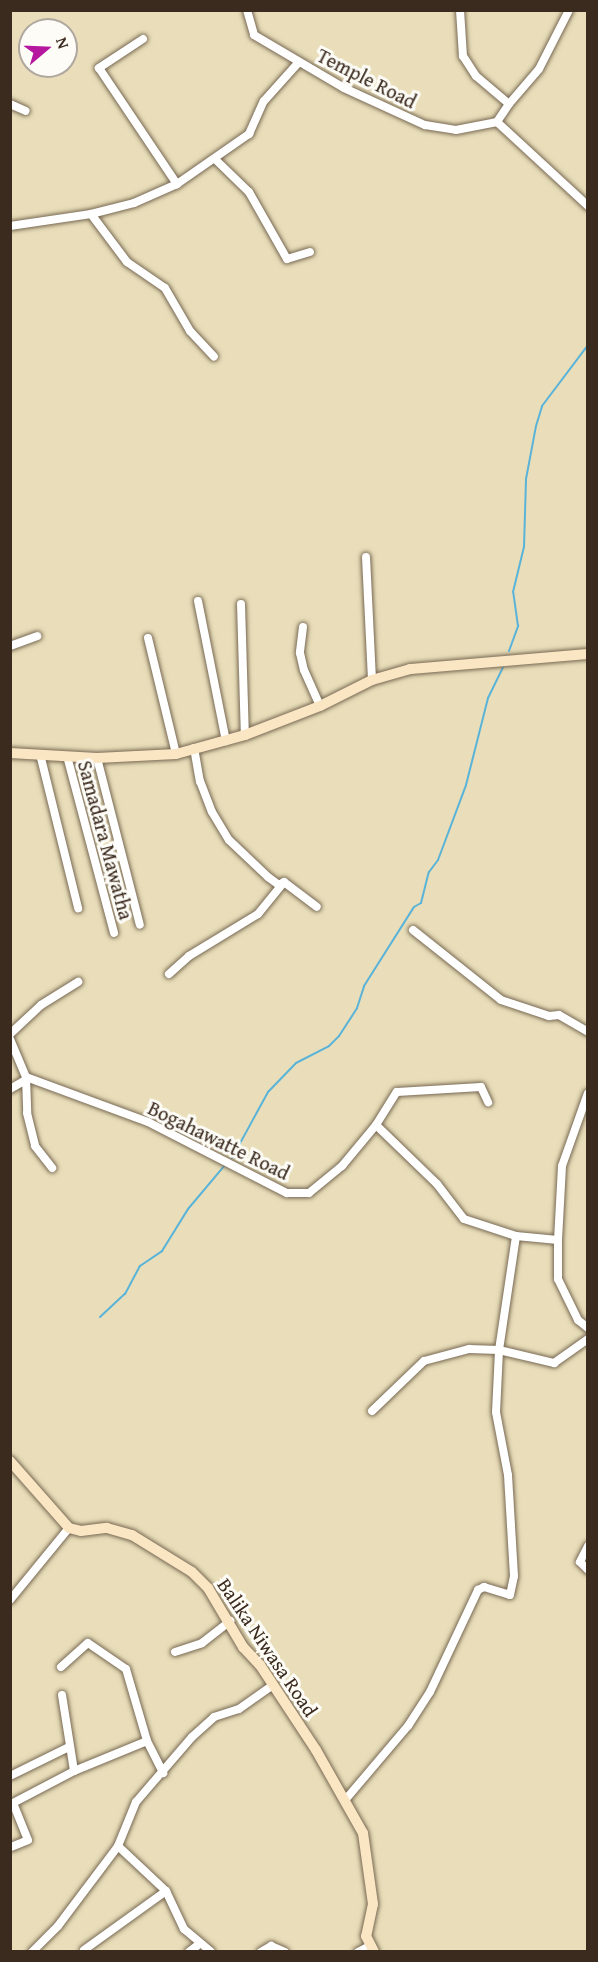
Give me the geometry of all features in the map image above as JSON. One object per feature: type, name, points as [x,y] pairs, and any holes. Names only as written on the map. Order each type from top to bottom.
[{"type":"street","name":"Temple Road","points":[[247,10],[254,35],[344,88],[425,125],[456,130],[497,122]]},
{"type":"street","points":[[460,10],[463,56],[476,76],[509,104]]},
{"type":"street","points":[[569,10],[539,69],[497,122],[588,206]]},
{"type":"street","points":[[143,39],[99,68],[177,184]]},
{"type":"street","points":[[10,226],[91,214],[134,203],[177,184],[216,160],[249,134],[264,101],[299,62]]},
{"type":"street","points":[[10,104],[26,111]]},
{"type":"street","points":[[216,160],[249,192],[287,259],[310,252]]},
{"type":"street","points":[[91,214],[127,262],[150,274],[165,288],[190,331],[213,357]]},
{"type":"street","points":[[366,557],[372,680]]},
{"type":"street","points":[[198,601],[226,741]]},
{"type":"street","points":[[242,604],[245,735]]},
{"type":"street","points":[[303,627],[300,653],[304,670],[320,706]]},
{"type":"street","points":[[10,646],[37,636]]},
{"type":"street","points":[[148,638],[176,754]]},
{"type":"street","points":[[10,753],[98,758],[176,754],[245,735],[320,706],[372,680],[410,669],[588,654]]},
{"type":"street","points":[[194,748],[200,781],[212,812],[229,840],[268,877],[279,885],[284,882]]},
{"type":"street","points":[[40,754],[78,908]]},
{"type":"street","name":"Samadara Mawatha","points":[[67,756],[114,933]]},
{"type":"street","points":[[98,758],[140,925]]},
{"type":"street","points":[[284,882],[317,906]]},
{"type":"street","points":[[169,974],[189,956],[258,914],[284,882]]},
{"type":"street","points":[[413,930],[501,999],[559,1015],[588,1032]]},
{"type":"street","points":[[10,1034],[41,1005],[78,982]]},
{"type":"street","points":[[10,1039],[25,1079],[35,1146],[52,1168]]},
{"type":"street","points":[[10,1089],[25,1079]]},
{"type":"street","name":"Bogahawatte Road","points":[[25,1079],[148,1122],[287,1193],[309,1193],[342,1166],[376,1125],[397,1092],[481,1087],[488,1102]]},
{"type":"street","points":[[588,1093],[562,1166],[558,1240],[558,1279],[578,1320],[588,1328]]},
{"type":"street","points":[[376,1125],[437,1184],[464,1220],[516,1236],[558,1240]]},
{"type":"street","points":[[346,1799],[408,1726],[430,1692],[478,1590],[484,1587],[510,1595],[514,1576],[508,1475],[496,1412],[499,1350],[516,1236]]},
{"type":"street","points":[[372,1411],[424,1361],[469,1349],[499,1350],[554,1363],[588,1339]]},
{"type":"street","points":[[10,1461],[69,1528],[10,1600]]},
{"type":"street","name":"Balika Niwasa Road","points":[[69,1528],[81,1531],[106,1528],[132,1534],[192,1572],[230,1621],[243,1647],[273,1685],[346,1799],[368,1849],[373,1905],[366,1936],[372,1949]]},
{"type":"street","points":[[588,1546],[580,1562],[588,1570]]},
{"type":"street","points":[[175,1652],[202,1643],[230,1621]]},
{"type":"street","points":[[61,1667],[88,1643],[126,1669],[147,1741],[163,1773]]},
{"type":"street","points":[[33,1952],[58,1926],[118,1846],[136,1802],[192,1737],[214,1718],[239,1709],[273,1685]]},
{"type":"street","points":[[62,1695],[74,1771]]},
{"type":"street","points":[[11,1847],[28,1840],[13,1803],[74,1771],[147,1741]]},
{"type":"street","points":[[10,1776],[69,1747]]},
{"type":"street","points":[[118,1846],[166,1892],[184,1929],[198,1945],[211,1952]]},
{"type":"street","points":[[84,1950],[166,1892]]},
{"type":"street","points":[[189,1952],[198,1945]]},
{"type":"street","points":[[261,1952],[271,1946],[285,1952]]},
{"type":"street","points":[[358,1952],[372,1949]]},
{"type":"waterway","points":[[587,202],[588,168]]},
{"type":"waterway","points":[[509,651],[518,626],[513,592],[524,547],[526,479],[536,426],[542,406],[588,345]]},
{"type":"waterway","points":[[232,1158],[268,1092],[296,1063],[329,1046],[339,1036],[357,1008],[364,986],[414,907],[421,903],[429,872],[438,860],[466,785],[488,698],[503,667]]},
{"type":"waterway","points":[[100,1317],[125,1294],[140,1266],[162,1251],[188,1209],[225,1165]]}]
